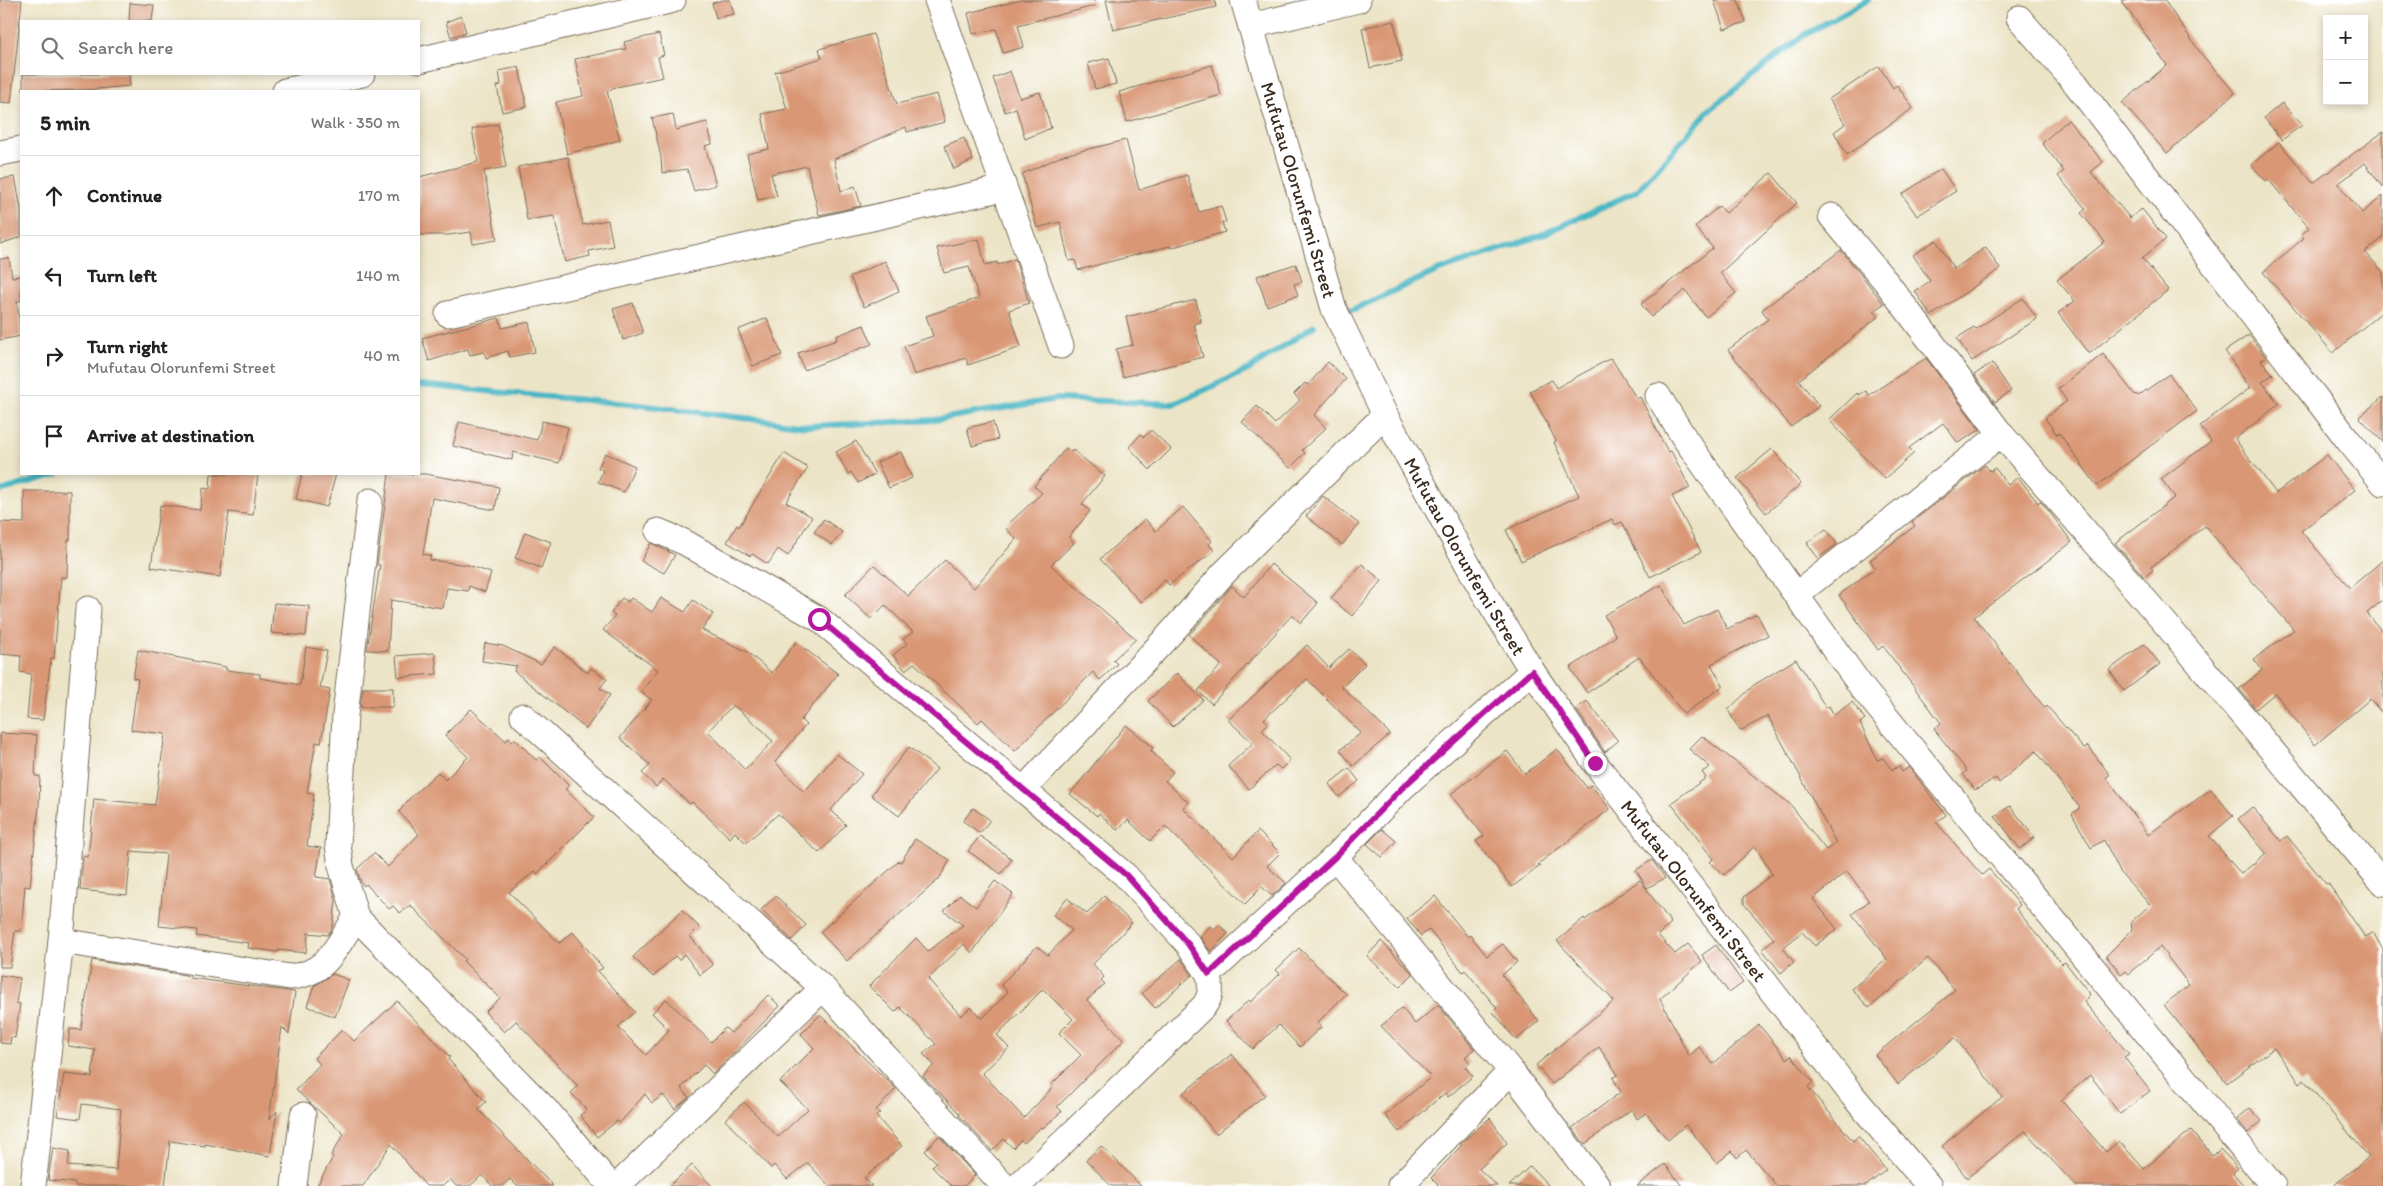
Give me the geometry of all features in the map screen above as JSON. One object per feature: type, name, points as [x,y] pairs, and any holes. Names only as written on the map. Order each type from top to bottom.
[{"type":"street","points":[[420,60],[673,0]]},
{"type":"street","points":[[937,0],[1061,346]]},
{"type":"street","name":"Mufutau Olorunfemi Street","points":[[1243,0],[1334,309],[1385,415],[1478,583],[1532,671],[1595,763],[1853,1096],[1929,1186]]},
{"type":"street","points":[[1251,26],[1358,0]]},
{"type":"street","points":[[2019,18],[2076,84],[2348,440],[2383,483]]},
{"type":"street","points":[[290,90],[357,75]]},
{"type":"street","points":[[0,153],[20,149]]},
{"type":"street","points":[[448,314],[1004,188]]},
{"type":"street","points":[[1831,216],[1886,282],[2001,434],[2165,623],[2383,883]]},
{"type":"street","points":[[1658,396],[1685,439],[1863,689],[1910,749],[2272,1186]]},
{"type":"street","points":[[1024,789],[1171,633],[1222,574],[1385,415]]},
{"type":"street","points":[[1797,594],[2001,434]]},
{"type":"street","points":[[370,501],[345,715],[338,845],[348,895],[356,917],[543,1107],[611,1186]]},
{"type":"street","points":[[658,531],[684,542],[819,619],[1126,875],[1188,944],[1209,974],[1210,993],[1204,1006],[1018,1186]]},
{"type":"street","points":[[33,1186],[61,941],[88,609]]},
{"type":"street","points":[[1209,974],[1335,857],[1402,788],[1532,671]]},
{"type":"street","points":[[523,716],[823,988],[1004,1186]]},
{"type":"street","points":[[1335,857],[1511,1071],[1598,1186]]},
{"type":"street","points":[[61,941],[297,976],[317,970],[326,961],[356,917]]},
{"type":"street","points":[[617,1186],[823,988]]},
{"type":"street","points":[[1400,1186],[1511,1071]]},
{"type":"street","points":[[294,1186],[303,1116]]},
{"type":"building","points":[[0,0],[22,0],[11,103],[0,102]]},
{"type":"building","points":[[730,0],[734,14],[716,18],[712,3]]},
{"type":"building","points":[[1021,0],[1094,0],[1095,6],[1018,25],[1024,47],[1003,53],[996,29],[973,34],[968,13]]},
{"type":"building","points":[[1106,0],[1215,0],[1216,7],[1113,30]]},
{"type":"building","points":[[1714,0],[1738,0],[1746,22],[1724,29]]},
{"type":"building","points":[[2121,0],[2164,0],[2202,55],[2235,93],[2167,153],[2122,103],[2167,65]]},
{"type":"building","points":[[130,3],[154,5],[152,20],[129,20]]},
{"type":"building","points":[[461,16],[466,32],[451,37],[446,22]]},
{"type":"building","points":[[1394,21],[1402,61],[1370,68],[1362,28]]},
{"type":"building","points":[[659,34],[664,55],[658,57],[663,77],[612,88],[612,90],[607,91],[620,140],[567,154],[556,102],[583,96],[575,59],[626,49],[624,42]]},
{"type":"building","points":[[873,34],[897,104],[937,94],[945,122],[907,132],[906,127],[834,159],[841,191],[855,186],[861,206],[819,215],[807,166],[771,174],[777,196],[758,200],[747,154],[769,149],[762,114],[787,109],[775,72],[822,58],[819,49]]},
{"type":"building","points":[[1109,58],[1116,84],[1095,89],[1088,63]]},
{"type":"building","points":[[1212,65],[1221,95],[1127,122],[1119,92]]},
{"type":"building","points":[[1879,66],[1893,88],[1897,85],[1913,108],[1847,155],[1834,132],[1845,124],[1829,99]]},
{"type":"building","points":[[519,67],[527,107],[502,112],[497,86],[501,85],[499,71]]},
{"type":"building","points":[[1010,71],[1020,98],[1040,92],[1051,128],[1025,139],[1016,108],[1005,112],[993,78]]},
{"type":"building","points":[[23,75],[129,75],[130,86],[86,90],[23,90]]},
{"type":"building","points":[[2282,103],[2302,125],[2282,140],[2264,118]]},
{"type":"building","points":[[673,114],[676,130],[707,122],[712,144],[705,146],[716,185],[694,191],[687,169],[662,173],[661,157],[652,118]]},
{"type":"building","points":[[2068,120],[2103,162],[2091,172],[2130,218],[2142,209],[2166,239],[2142,258],[2168,290],[2089,354],[2058,313],[2075,301],[2057,280],[2105,242],[2081,213],[2086,209],[2058,176],[2064,171],[2042,143]]},
{"type":"building","points":[[498,124],[506,167],[484,171],[497,240],[473,244],[471,232],[448,235],[420,235],[420,177],[478,162],[472,129]]},
{"type":"building","points":[[2383,132],[2383,188],[2365,163],[2338,184],[2362,213],[2383,196],[2383,238],[2365,252],[2383,272],[2383,311],[2333,353],[2263,272],[2304,238],[2301,235],[2309,228],[2268,179],[2266,181],[2251,165],[2279,142],[2313,183]]},
{"type":"building","points":[[964,138],[973,160],[954,169],[944,146]]},
{"type":"building","points":[[1126,140],[1139,190],[1187,175],[1199,212],[1221,206],[1226,222],[1222,223],[1225,232],[1170,248],[1170,246],[1078,270],[1075,260],[1069,261],[1060,222],[1037,228],[1022,174],[1064,155]]},
{"type":"building","points":[[568,157],[583,225],[608,220],[613,246],[589,251],[590,256],[565,262],[554,216],[527,220],[518,167]]},
{"type":"building","points":[[1941,169],[1956,191],[1917,216],[1902,194]]},
{"type":"building","points":[[1771,173],[1797,203],[1720,273],[1736,293],[1706,317],[1685,290],[1651,317],[1641,304],[1713,248],[1695,227],[1719,206],[1726,213]]},
{"type":"building","points":[[15,177],[20,204],[20,237],[0,244],[0,179]]},
{"type":"building","points":[[979,239],[985,265],[997,262],[998,265],[1015,259],[1029,303],[1009,310],[1021,347],[968,365],[966,358],[914,375],[904,346],[933,336],[926,316],[979,298],[969,267],[944,273],[937,248]]},
{"type":"building","points":[[1936,240],[1954,269],[1986,247],[2000,269],[1931,316],[1915,291],[1930,281],[1913,255]]},
{"type":"building","points":[[1841,250],[1884,304],[1874,310],[1879,316],[1799,380],[1819,406],[1791,427],[1728,350],[1768,319],[1762,310]]},
{"type":"building","points":[[9,258],[12,277],[20,276],[20,301],[17,301],[20,336],[0,340],[0,259]]},
{"type":"building","points":[[885,261],[899,291],[864,307],[850,277]]},
{"type":"building","points":[[1296,264],[1302,282],[1294,284],[1298,295],[1267,306],[1257,276]]},
{"type":"building","points":[[2023,298],[2037,319],[1972,361],[1957,338],[1974,327],[1976,329]]},
{"type":"building","points":[[1196,300],[1201,322],[1194,324],[1203,357],[1123,377],[1116,349],[1133,345],[1126,317]]},
{"type":"building","points":[[633,303],[643,333],[623,340],[613,309]]},
{"type":"building","points":[[499,318],[502,328],[529,322],[535,352],[510,357],[508,351],[486,358],[484,352],[470,355],[468,349],[429,361],[422,338]]},
{"type":"building","points":[[767,318],[782,355],[753,366],[738,330]]},
{"type":"building","points":[[864,325],[872,344],[804,370],[798,353],[837,340],[836,336]]},
{"type":"building","points":[[2249,335],[2266,357],[2261,360],[2273,374],[2262,382],[2279,404],[2235,439],[2276,493],[2327,455],[2355,490],[2301,531],[2350,588],[2383,560],[2383,600],[2367,613],[2383,633],[2383,714],[2370,699],[2315,745],[2275,693],[2256,709],[2239,689],[2262,670],[2254,659],[2294,630],[2205,526],[2151,567],[2153,570],[2144,577],[2115,543],[2175,497],[2161,479],[2211,441],[2200,426],[2250,388],[2225,351]]},
{"type":"building","points":[[2103,354],[2135,395],[2138,396],[2169,374],[2197,411],[2097,486],[2059,433],[2057,435],[2045,418],[2067,401],[2058,389]]},
{"type":"building","points":[[1611,358],[1637,399],[1640,397],[1668,452],[1671,451],[1690,488],[1672,496],[1701,552],[1650,577],[1622,522],[1615,525],[1612,519],[1521,561],[1506,530],[1579,496],[1554,442],[1556,441],[1530,391],[1552,380],[1556,388]]},
{"type":"building","points":[[1926,358],[1980,430],[1958,443],[1943,423],[1909,448],[1914,453],[1885,479],[1829,420],[1857,393],[1859,395],[1866,391],[1869,395]]},
{"type":"building","points":[[1328,362],[1346,379],[1314,415],[1326,428],[1302,450],[1305,453],[1290,468],[1242,422],[1257,406],[1275,424],[1300,400],[1294,394],[1305,383],[1308,385]]},
{"type":"building","points":[[1992,363],[2011,391],[1995,402],[1974,375]]},
{"type":"building","points":[[2383,397],[2383,442],[2359,417]]},
{"type":"building","points":[[542,421],[568,427],[559,463],[513,452],[512,460],[453,446],[459,422],[537,440]]},
{"type":"building","points":[[993,422],[998,439],[972,446],[967,428]]},
{"type":"building","points":[[1151,430],[1171,449],[1150,470],[1129,447],[1141,434],[1144,437]]},
{"type":"building","points":[[856,441],[875,474],[858,483],[851,472],[848,474],[836,452]]},
{"type":"building","points":[[1066,448],[1071,452],[1073,450],[1105,476],[1082,504],[1090,511],[1069,537],[1074,543],[1051,565],[1136,639],[1113,660],[1117,664],[1100,680],[1093,672],[1015,751],[982,719],[978,723],[914,663],[905,670],[893,655],[907,644],[903,639],[913,632],[885,605],[871,619],[845,595],[874,565],[908,596],[945,560],[974,588],[1016,539],[1005,527],[1042,493],[1034,486]]},
{"type":"building","points":[[1772,449],[1801,484],[1766,513],[1737,478]]},
{"type":"building","points":[[901,452],[912,478],[889,488],[877,462]]},
{"type":"building","points":[[605,453],[635,466],[624,492],[598,482],[603,470],[598,468]]},
{"type":"building","points":[[784,453],[808,468],[786,502],[812,517],[788,556],[778,549],[768,564],[727,542],[737,525],[739,527]]},
{"type":"building","points":[[1985,465],[1990,471],[1995,468],[2008,485],[2018,477],[2038,503],[2040,501],[2048,510],[2072,542],[1974,617],[2045,708],[2047,706],[2084,749],[2088,746],[2110,775],[2106,777],[2148,835],[2211,789],[2233,816],[2209,836],[2241,874],[2266,853],[2238,819],[2252,807],[2281,841],[2287,836],[2326,884],[2328,883],[2365,937],[2373,932],[2383,950],[2383,1186],[2333,1186],[2369,1157],[2304,1080],[2300,1083],[2274,1048],[2227,1083],[2164,1005],[2189,985],[2160,947],[2128,974],[2125,971],[2121,974],[2106,956],[2132,930],[2131,922],[2150,905],[2120,872],[2104,840],[2091,848],[2072,814],[2080,808],[2036,751],[1999,783],[1996,778],[1975,790],[1963,774],[1967,771],[1934,729],[1941,723],[1883,646],[1878,650],[1839,595],[1875,568],[1870,560],[1915,526],[1912,522]]},
{"type":"building","points":[[425,474],[499,487],[495,510],[432,498],[423,554],[431,556],[430,560],[468,565],[491,573],[485,592],[469,586],[468,591],[447,588],[443,608],[391,600],[388,651],[367,650],[380,565],[377,565],[389,475]]},
{"type":"building","points":[[211,475],[258,475],[253,515],[229,512],[220,577],[151,567],[160,505],[200,510],[203,488],[210,489]]},
{"type":"building","points":[[302,475],[336,475],[327,507],[296,499]]},
{"type":"building","points":[[24,491],[70,491],[70,540],[68,540],[67,577],[61,577],[54,658],[51,658],[43,720],[27,719],[31,674],[20,672],[21,656],[0,654],[0,522],[24,523]]},
{"type":"building","points":[[1323,496],[1359,524],[1342,545],[1306,516]]},
{"type":"building","points":[[1183,507],[1212,541],[1209,544],[1214,551],[1169,585],[1165,580],[1141,602],[1100,559],[1145,519],[1156,531]]},
{"type":"building","points":[[824,519],[842,532],[832,545],[814,532]]},
{"type":"building","points":[[1826,529],[1837,544],[1818,558],[1807,543]]},
{"type":"building","points":[[525,532],[551,542],[541,568],[515,558]]},
{"type":"building","points":[[651,543],[675,555],[664,573],[641,561]]},
{"type":"building","points":[[1271,564],[1318,603],[1301,623],[1292,615],[1212,704],[1198,691],[1221,665],[1189,635],[1232,586],[1244,597]]},
{"type":"building","points":[[1362,564],[1382,581],[1352,616],[1331,598]]},
{"type":"building","points":[[1661,585],[1684,625],[1717,609],[1727,629],[1757,614],[1768,635],[1711,664],[1723,686],[1684,714],[1639,657],[1587,693],[1570,668],[1616,636],[1604,615]]},
{"type":"building","points":[[622,598],[628,602],[631,598],[652,612],[661,598],[685,612],[693,600],[713,614],[702,630],[746,651],[772,673],[796,642],[838,674],[801,720],[806,725],[775,762],[804,792],[837,754],[862,774],[831,810],[846,825],[819,853],[778,814],[746,843],[735,832],[730,838],[692,802],[690,804],[663,779],[656,787],[642,773],[650,765],[620,738],[652,700],[641,692],[658,670],[603,630],[615,616],[611,613]],"holes":[[[733,705],[773,741],[745,770],[708,731]]]},
{"type":"building","points":[[274,603],[309,606],[306,636],[271,633]]},
{"type":"building","points":[[485,643],[503,646],[541,664],[555,647],[588,673],[591,668],[607,679],[600,688],[610,695],[586,729],[514,671],[517,666],[482,661]]},
{"type":"building","points":[[2144,644],[2160,664],[2124,691],[2109,670]]},
{"type":"building","points":[[1307,645],[1329,668],[1349,649],[1365,664],[1342,687],[1390,734],[1353,766],[1340,750],[1361,733],[1307,679],[1264,719],[1268,723],[1262,730],[1290,760],[1281,769],[1276,765],[1249,789],[1228,766],[1253,743],[1228,720]]},
{"type":"building","points":[[306,647],[327,651],[320,688],[330,690],[321,743],[316,742],[307,793],[314,794],[307,846],[321,848],[316,877],[330,879],[336,901],[333,926],[328,935],[308,933],[306,953],[278,950],[278,952],[248,948],[249,943],[196,936],[197,930],[159,926],[166,854],[131,851],[127,895],[80,890],[83,856],[88,857],[94,799],[155,805],[165,734],[131,730],[138,679],[133,678],[138,650],[226,667],[226,670],[260,674],[260,678],[300,685]]},
{"type":"building","points":[[435,653],[437,674],[398,677],[396,656]]},
{"type":"building","points":[[1796,659],[1826,708],[1829,706],[1834,715],[1852,702],[1865,719],[1860,723],[1877,760],[1883,758],[1892,770],[1899,766],[1902,772],[1909,767],[1946,815],[1936,822],[1982,875],[1989,869],[2020,905],[2016,909],[2062,964],[2065,962],[2090,994],[2084,1002],[2129,1054],[2124,1057],[2150,1091],[2120,1114],[2090,1075],[2061,1100],[2106,1152],[2119,1141],[2144,1169],[2191,1130],[2213,1156],[2220,1149],[2238,1168],[2233,1173],[2244,1186],[2076,1186],[2025,1131],[1967,1178],[1942,1146],[2002,1097],[1955,1038],[1898,1084],[1875,1055],[1955,990],[1928,958],[1869,1008],[1852,989],[1887,959],[1852,914],[1869,901],[1847,871],[1813,899],[1837,929],[1815,946],[1802,932],[1783,948],[1794,962],[1781,973],[1762,949],[1774,939],[1744,904],[1744,897],[1772,874],[1755,846],[1724,875],[1710,862],[1713,859],[1671,803],[1706,778],[1702,772],[1710,767],[1689,749],[1702,736],[1790,804],[1826,850],[1836,843],[1768,716],[1740,731],[1728,710],[1754,685]]},
{"type":"building","points":[[1177,673],[1203,700],[1173,727],[1148,701]]},
{"type":"building","points":[[363,688],[393,688],[393,707],[360,707]]},
{"type":"building","points":[[1587,701],[1618,741],[1605,752],[1576,709]]},
{"type":"building","points":[[471,709],[506,741],[509,737],[512,742],[515,739],[536,760],[540,757],[569,786],[565,789],[594,817],[537,874],[535,871],[509,892],[559,943],[573,932],[603,968],[598,971],[635,1012],[618,1027],[646,1055],[669,1030],[652,1013],[666,999],[711,1042],[725,1028],[731,1033],[768,995],[780,1006],[713,1074],[704,1065],[681,1088],[689,1097],[675,1109],[663,1095],[652,1103],[645,1094],[620,1123],[617,1121],[597,1137],[580,1115],[587,1110],[571,1093],[578,1086],[516,1021],[504,1032],[485,1012],[500,998],[463,961],[465,959],[410,905],[400,913],[393,906],[389,909],[366,884],[364,886],[361,882],[357,869],[374,853],[388,867],[419,834],[399,812],[409,799],[438,772],[445,780],[468,757],[445,735]]},
{"type":"building","points":[[1126,725],[1153,747],[1151,751],[1173,772],[1165,781],[1188,802],[1183,808],[1233,857],[1258,831],[1280,853],[1267,866],[1286,883],[1272,896],[1262,887],[1245,904],[1165,826],[1150,841],[1128,820],[1117,830],[1099,813],[1097,816],[1070,794]]},
{"type":"building","points":[[0,733],[37,735],[35,776],[40,776],[39,806],[30,887],[25,886],[21,931],[15,931],[10,967],[0,967]]},
{"type":"building","points":[[909,747],[937,769],[899,816],[871,795]]},
{"type":"building","points":[[1557,749],[1587,788],[1591,785],[1610,809],[1538,864],[1540,866],[1512,887],[1476,841],[1484,836],[1451,794],[1507,751],[1525,774]]},
{"type":"building","points":[[1349,768],[1359,781],[1339,797],[1329,784]]},
{"type":"building","points":[[2010,806],[2035,837],[2020,849],[1995,816]]},
{"type":"building","points":[[973,808],[990,820],[980,833],[963,821]]},
{"type":"building","points":[[1382,829],[1396,841],[1382,857],[1367,844]]},
{"type":"building","points":[[980,836],[1012,859],[1001,874],[968,851]]},
{"type":"building","points":[[915,839],[950,860],[939,879],[847,961],[820,932],[899,861],[901,862]]},
{"type":"building","points":[[1652,860],[1665,878],[1647,888],[1636,870]]},
{"type":"building","points":[[1640,880],[1671,923],[1658,935],[1675,954],[1688,944],[1702,961],[1660,999],[1689,1056],[1699,1047],[1713,1064],[1759,1025],[1787,1059],[1791,1055],[1813,1082],[1808,1087],[1853,1141],[1858,1136],[1886,1170],[1866,1186],[1777,1186],[1746,1150],[1737,1158],[1732,1151],[1717,1163],[1686,1125],[1668,1140],[1646,1113],[1637,1119],[1632,1109],[1585,1144],[1572,1128],[1621,1092],[1613,1078],[1618,1075],[1599,1047],[1552,1084],[1536,1065],[1614,1001],[1557,941],[1584,918],[1585,920]]},
{"type":"building","points":[[995,881],[1013,894],[972,953],[964,944],[928,979],[961,1016],[971,1007],[982,1019],[1008,992],[1001,985],[1037,946],[1048,955],[1072,930],[1053,915],[1067,898],[1087,914],[1104,896],[1132,923],[1093,964],[1104,977],[1101,980],[1105,984],[1087,1000],[1124,1040],[1057,1107],[1062,1111],[1043,1128],[1041,1127],[1024,1143],[1021,1140],[1013,1148],[1004,1139],[992,1151],[960,1114],[923,1076],[934,1065],[923,1054],[936,1044],[900,1007],[895,1012],[869,986],[916,938],[928,951],[963,925],[944,911],[960,895],[976,907]],"holes":[[[1043,989],[1073,1019],[1059,1033],[1081,1055],[1051,1085],[1053,1087],[1024,1118],[982,1073],[1009,1048],[997,1035]]]},
{"type":"building","points":[[776,896],[806,925],[792,940],[761,910]]},
{"type":"building","points":[[1435,896],[1468,937],[1470,935],[1487,956],[1503,944],[1517,962],[1502,975],[1539,1021],[1516,1040],[1493,1012],[1497,1008],[1465,970],[1463,972],[1429,930],[1421,936],[1407,918]]},
{"type":"building","points":[[682,910],[699,927],[690,936],[713,965],[700,975],[684,954],[679,960],[675,956],[653,977],[633,957]]},
{"type":"building","points":[[1219,925],[1228,933],[1211,952],[1200,937],[1210,926],[1214,929]]},
{"type":"building","points":[[1381,941],[1413,974],[1400,987],[1367,956]]},
{"type":"building","points":[[1716,945],[1743,983],[1729,993],[1702,955]]},
{"type":"building","points":[[1299,948],[1346,994],[1317,1023],[1321,1027],[1300,1047],[1279,1025],[1253,1049],[1226,1021],[1249,1000],[1251,1002],[1280,974],[1276,970]]},
{"type":"building","points":[[1181,959],[1192,975],[1155,1008],[1142,993]]},
{"type":"building","points":[[92,960],[191,976],[190,978],[295,992],[289,1034],[282,1027],[269,1120],[277,1111],[270,1156],[205,1144],[205,1146],[170,1141],[165,1186],[75,1186],[75,1183],[48,1180],[53,1148],[70,1151],[68,1166],[116,1170],[121,1109],[82,1104],[80,1119],[57,1116],[64,1074],[92,1077],[95,1050],[68,1046],[70,1029],[81,1030]]},
{"type":"building","points":[[333,974],[349,980],[335,1017],[307,1006],[314,986]]},
{"type":"building","points":[[0,975],[20,978],[16,1003],[20,1004],[15,1038],[11,1037],[10,1044],[0,1043]]},
{"type":"building","points":[[397,1001],[450,1057],[448,1059],[486,1102],[478,1109],[553,1186],[517,1186],[510,1179],[502,1186],[492,1186],[482,1175],[470,1186],[456,1186],[450,1179],[443,1186],[426,1186],[391,1144],[363,1186],[317,1186],[333,1157],[331,1155],[344,1134],[296,1090],[320,1064],[314,1058],[342,1030],[354,1041]]},
{"type":"building","points":[[1438,1005],[1474,1049],[1465,1057],[1470,1063],[1465,1067],[1473,1076],[1448,1097],[1445,1093],[1399,1132],[1385,1115],[1431,1077],[1381,1026],[1402,1008],[1415,1024]]},
{"type":"building","points":[[820,1015],[896,1089],[876,1110],[880,1113],[876,1116],[902,1146],[864,1178],[872,1186],[829,1186],[808,1163],[787,1179],[774,1165],[771,1168],[725,1120],[744,1102],[778,1137],[808,1109],[780,1082],[814,1048],[801,1034]]},
{"type":"building","points":[[1232,1054],[1265,1095],[1216,1134],[1183,1093]]},
{"type":"building","points":[[2250,1108],[2262,1121],[2248,1133],[2237,1119]]},
{"type":"building","points":[[1490,1118],[1507,1143],[1479,1169],[1497,1186],[1439,1186],[1431,1178],[1461,1146],[1461,1143]]},
{"type":"building","points":[[939,1136],[975,1175],[964,1186],[951,1186],[932,1167],[936,1162],[925,1151]]},
{"type":"building","points":[[1101,1146],[1141,1186],[1111,1186],[1086,1160]]},
{"type":"building","points":[[1665,1164],[1682,1186],[1637,1186]]},
{"type":"building","points":[[692,1165],[712,1186],[669,1186]]},
{"type":"building","points":[[1530,1166],[1549,1186],[1509,1186]]},
{"type":"waterway","points":[[1352,310],[1437,271],[1539,236],[1637,191],[1710,109],[1804,35],[1868,0]]},
{"type":"waterway","points":[[420,385],[640,405],[807,426],[934,420],[1057,399],[1174,404],[1248,370],[1314,326]]},
{"type":"waterway","points":[[0,491],[54,475]]},
{"type":"route","points":[[819,619],[1126,875],[1188,944],[1209,974],[1335,857],[1402,788],[1532,671],[1595,763]]}]
